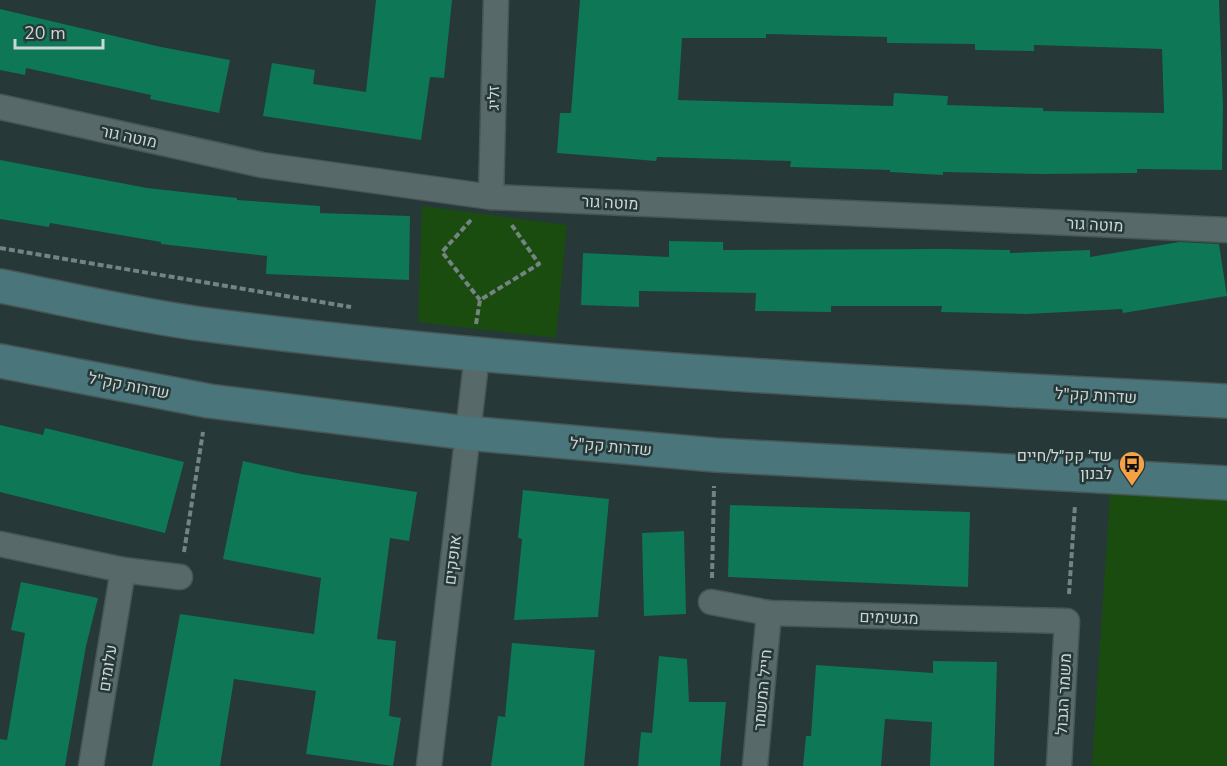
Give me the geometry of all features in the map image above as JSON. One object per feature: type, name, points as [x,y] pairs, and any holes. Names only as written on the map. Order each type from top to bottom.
[{"type":"main road","name":"שדרות קק\"ל","points":[[0,286],[198,323],[477,355],[823,381],[1227,401]]},
{"type":"main road","name":"שדרות קק\"ל","points":[[0,361],[210,401],[467,433],[716,455],[1227,483]]},
{"type":"street","name":"זליג","points":[[491,197],[496,0]]},
{"type":"street","name":"מוטה גור","points":[[0,107],[262,165],[491,197],[1227,230]]},
{"type":"street","name":"אופקים","points":[[429,766],[477,355]]},
{"type":"street","points":[[0,544],[123,570],[180,577]]},
{"type":"street","name":"עלומים","points":[[92,766],[123,570]]},
{"type":"street","name":"מגשימים","points":[[711,602],[769,613],[1067,621]]},
{"type":"street","name":"חייל המשמר","points":[[755,766],[769,613]]},
{"type":"street","name":"משמר הגבול","points":[[1059,766],[1067,621]]},
{"type":"path","points":[[491,197],[539,264],[480,300],[442,252],[491,197]]},
{"type":"path","points":[[0,248],[359,309]]},
{"type":"path","points":[[180,577],[203,431]]},
{"type":"path","points":[[711,602],[716,455]]},
{"type":"path","points":[[1067,621],[1077,474]]},
{"type":"green space","points":[[422,206],[567,225],[556,338],[418,322]]},
{"type":"green space","points":[[1110,494],[1227,500],[1227,766],[1092,766]]},
{"type":"building","points":[[376,0],[452,0],[444,78],[430,77],[421,140],[263,116],[272,63],[315,70],[313,84],[366,92]]},
{"type":"building","points":[[580,0],[1219,0],[1223,107],[1222,170],[1137,169],[1137,173],[1041,174],[943,172],[943,175],[890,172],[890,170],[790,167],[791,161],[657,157],[656,161],[557,153],[560,113],[571,113]],"holes":[[[766,34],[887,37],[887,43],[975,44],[975,50],[1034,51],[1034,45],[1162,49],[1164,113],[1043,111],[1043,108],[947,105],[948,96],[894,93],[893,106],[678,100],[682,38],[766,38]]]},
{"type":"building","points":[[0,9],[161,47],[230,60],[219,113],[150,99],[151,95],[26,68],[25,75],[0,70]]},
{"type":"building","points":[[0,160],[147,188],[237,198],[237,200],[320,206],[320,213],[410,216],[409,280],[266,274],[267,256],[161,244],[161,242],[50,223],[49,227],[0,219]]},
{"type":"building","points":[[669,241],[723,242],[723,250],[946,249],[1010,250],[1010,253],[1090,250],[1090,257],[1179,242],[1219,244],[1227,296],[1123,313],[1122,309],[1027,314],[941,312],[942,306],[831,306],[831,312],[755,311],[756,293],[639,291],[639,307],[581,305],[583,253],[669,257]]},
{"type":"building","points":[[0,425],[43,435],[45,428],[184,462],[165,533],[0,492]]},
{"type":"building","points":[[243,461],[301,474],[417,492],[409,541],[390,538],[377,639],[396,641],[389,716],[401,718],[393,766],[306,754],[316,691],[234,679],[220,766],[152,766],[180,614],[314,634],[321,578],[223,559]]},
{"type":"building","points":[[523,490],[609,499],[598,617],[514,620],[522,539],[518,538]]},
{"type":"building","points":[[730,505],[970,512],[968,587],[728,577]]},
{"type":"building","points":[[684,531],[686,614],[644,616],[642,533]]},
{"type":"building","points":[[21,582],[98,598],[86,646],[65,766],[0,766],[0,739],[7,740],[25,633],[11,630]]},
{"type":"building","points":[[512,643],[595,650],[584,766],[491,766],[498,716],[505,717]]},
{"type":"building","points":[[659,656],[687,659],[689,702],[726,702],[720,766],[638,766],[641,732],[652,733]]},
{"type":"building","points":[[933,661],[997,662],[994,766],[930,766],[932,722],[885,719],[881,766],[803,766],[806,736],[811,736],[816,665],[933,673]]},
{"type":"place","name":"שד׳ קק״ל/חיים לבנון","points":[[1132,487]]}]
